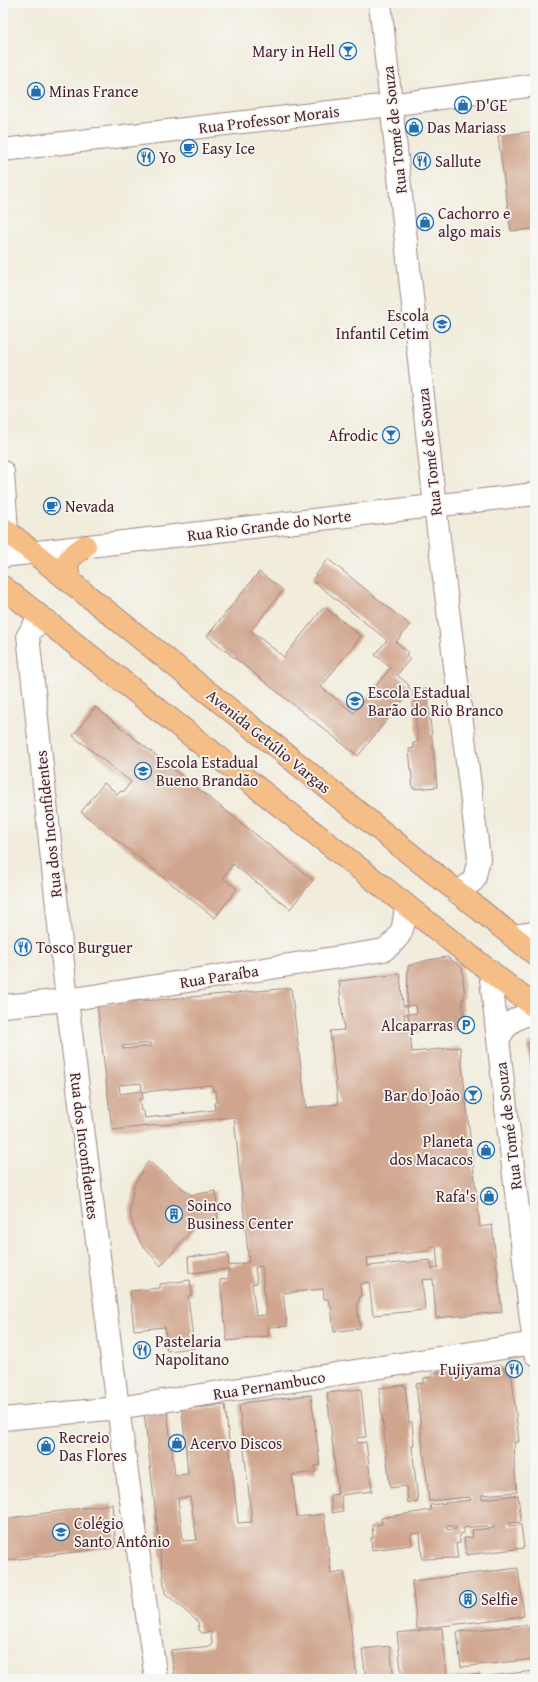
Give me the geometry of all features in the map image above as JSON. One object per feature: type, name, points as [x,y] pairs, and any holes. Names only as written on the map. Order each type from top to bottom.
[{"type":"main road","name":"Avenida Getúlio Vargas","points":[[4,532],[35,552],[535,954]]},
{"type":"main road","points":[[70,581],[66,568],[68,560],[85,546]]},
{"type":"main road","points":[[3,587],[535,1007]]},
{"type":"street","name":"Rua Tomé de Souza","points":[[380,3],[435,506],[480,858],[474,880],[458,893]]},
{"type":"street","name":"Rua Professor Morais","points":[[3,150],[390,105],[535,85]]},
{"type":"street","points":[[3,472],[4,532]]},
{"type":"street","name":"Rua Rio Grande do Norte","points":[[3,556],[535,494]]},
{"type":"street","name":"Rua dos Inconfidentes","points":[[47,621],[33,627],[28,635],[67,1000],[118,1408],[156,1679]]},
{"type":"street","name":"Rua Paraíba","points":[[3,1006],[67,1000],[384,950],[398,940],[404,928],[406,906]]},
{"type":"street","points":[[513,936],[535,933]]},
{"type":"street","name":"Rua Tomé de Souza","points":[[490,971],[535,1347]]},
{"type":"street","name":"Rua Tomé de Souza","points":[[498,1040],[504,1027],[516,1018],[535,1012]]},
{"type":"street","name":"Rua Pernambuco","points":[[3,1419],[118,1408],[535,1347]]},
{"type":"building","points":[[535,131],[535,229],[511,231],[498,136]]},
{"type":"building","points":[[328,559],[410,625],[396,642],[408,652],[406,655],[410,659],[397,675],[408,684],[410,691],[358,756],[207,636],[259,572],[283,590],[251,631],[284,657],[324,607],[361,636],[321,687],[354,713],[391,667],[375,655],[387,640],[312,580]]},
{"type":"building","points":[[427,689],[437,787],[413,789],[409,749],[414,748],[413,743],[418,742],[413,690]]},
{"type":"building","points":[[95,707],[313,880],[290,909],[233,864],[223,878],[237,889],[215,918],[81,812],[104,783],[118,794],[121,791],[123,792],[131,782],[73,736]]},
{"type":"building","points":[[447,957],[462,967],[465,999],[462,999],[465,1027],[410,1032],[408,1014],[417,1013],[416,1005],[407,1006],[408,966],[428,960]]},
{"type":"building","points":[[400,974],[403,1006],[407,1006],[408,1014],[404,1014],[406,1033],[410,1032],[412,1052],[460,1047],[480,1227],[492,1225],[502,1312],[436,1318],[433,1279],[422,1280],[425,1310],[373,1315],[369,1282],[360,1284],[361,1297],[357,1303],[360,1328],[334,1332],[331,1306],[329,1306],[328,1299],[324,1299],[323,1289],[283,1293],[287,1326],[268,1327],[269,1336],[227,1341],[220,1280],[229,1278],[228,1269],[189,1273],[188,1257],[228,1253],[229,1266],[249,1262],[234,1117],[112,1130],[97,1003],[157,1000],[291,988],[306,1108],[338,1104],[330,1031],[344,1030],[339,981]],"holes":[[[151,1043],[151,1046],[123,1049],[122,1046]],[[141,1083],[142,1091],[120,1094],[119,1085]],[[212,1085],[213,1091],[216,1090],[217,1102],[214,1103],[215,1110],[145,1118],[144,1111],[141,1111],[139,1099],[143,1099],[142,1092]],[[436,1246],[438,1268],[432,1269],[430,1260],[368,1266],[367,1258],[429,1251],[429,1247]],[[262,1266],[266,1315],[256,1316],[252,1284],[257,1283],[255,1267]]]},
{"type":"building","points":[[535,1038],[534,1104],[527,1043],[531,1043]]},
{"type":"building","name":"Soinco Business Center","points":[[148,1161],[191,1195],[216,1191],[218,1223],[195,1226],[161,1266],[141,1244],[131,1220],[130,1208],[134,1185]]},
{"type":"building","points":[[190,1280],[192,1295],[188,1296],[194,1348],[167,1351],[165,1327],[134,1330],[130,1291],[160,1288],[160,1284]]},
{"type":"building","points":[[499,1366],[508,1371],[512,1378],[519,1442],[515,1442],[514,1461],[517,1492],[482,1495],[482,1499],[518,1495],[521,1522],[509,1523],[509,1526],[521,1525],[524,1548],[466,1555],[464,1538],[473,1537],[472,1530],[494,1528],[494,1525],[463,1528],[464,1533],[459,1534],[460,1543],[456,1544],[458,1558],[422,1559],[420,1533],[411,1534],[412,1545],[372,1550],[372,1525],[382,1524],[381,1518],[431,1510],[430,1505],[471,1500],[470,1497],[429,1501],[416,1384],[424,1383],[424,1378],[432,1377],[432,1373]],"holes":[[[446,1526],[455,1526],[456,1529],[447,1530]]]},
{"type":"building","points":[[405,1385],[409,1422],[412,1422],[414,1446],[412,1446],[418,1502],[408,1503],[406,1486],[390,1488],[379,1388]]},
{"type":"building","points":[[361,1389],[366,1437],[356,1438],[357,1443],[366,1442],[372,1491],[341,1495],[343,1511],[332,1513],[330,1495],[338,1494],[327,1393]]},
{"type":"building","points":[[311,1395],[320,1466],[315,1466],[316,1472],[292,1475],[297,1517],[324,1514],[331,1574],[344,1572],[357,1679],[175,1679],[171,1650],[212,1646],[211,1632],[202,1633],[199,1630],[198,1622],[165,1593],[144,1413],[167,1411],[175,1475],[188,1474],[182,1409],[225,1405],[238,1523],[252,1522],[239,1405],[249,1402]],"holes":[[[190,1497],[197,1540],[183,1541],[178,1498]]]},
{"type":"building","name":"Colégio Santo Antônio","points":[[112,1504],[116,1547],[3,1561],[3,1519]]},
{"type":"building","name":"Selfie","points":[[518,1568],[524,1616],[417,1629],[412,1581]]},
{"type":"building","points":[[532,1624],[535,1659],[461,1667],[457,1632]]},
{"type":"building","points":[[442,1628],[447,1678],[480,1674],[480,1677],[535,1671],[535,1679],[402,1679],[397,1633]]},
{"type":"building","points":[[390,1646],[394,1679],[366,1679],[362,1649]]},
{"type":"place","name":"Mary in Hell","points":[[348,51]]},
{"type":"place","name":"Minas France","points":[[36,91]]},
{"type":"place","name":"D'GE","points":[[463,105]]},
{"type":"place","name":"Das Mariass","points":[[414,127]]},
{"type":"place","name":"Easy Ice","points":[[189,148]]},
{"type":"place","name":"Yo","points":[[146,157]]},
{"type":"place","name":"Sallute","points":[[422,161]]},
{"type":"place","name":"Cachorro e algo mais","points":[[425,222]]},
{"type":"place","name":"Escola Infantil Cetim","points":[[442,324]]},
{"type":"place","name":"Afrodic","points":[[391,435]]},
{"type":"place","name":"Nevada","points":[[52,506]]},
{"type":"place","name":"Escola Estadual Barão do Rio Branco","points":[[355,701]]},
{"type":"place","name":"Escola Estadual Bueno Brandão","points":[[143,771]]},
{"type":"place","name":"Tosco Burguer","points":[[23,947]]},
{"type":"place","name":"Alcaparras","points":[[466,1025]]},
{"type":"place","name":"Bar do João","points":[[473,1095]]},
{"type":"place","name":"Planeta dos Macacos","points":[[486,1150]]},
{"type":"place","name":"Rafa's","points":[[489,1196]]},
{"type":"place","name":"Soinco Business Center","points":[[174,1214]]},
{"type":"place","name":"Pastelaria Napolitano","points":[[142,1350]]},
{"type":"place","name":"Fujiyama","points":[[514,1369]]},
{"type":"place","name":"Acervo Discos","points":[[177,1443]]},
{"type":"place","name":"Recreio Das Flores","points":[[46,1446]]},
{"type":"place","name":"Colégio Santo Antônio","points":[[61,1532]]},
{"type":"place","name":"Selfie","points":[[468,1599]]}]
